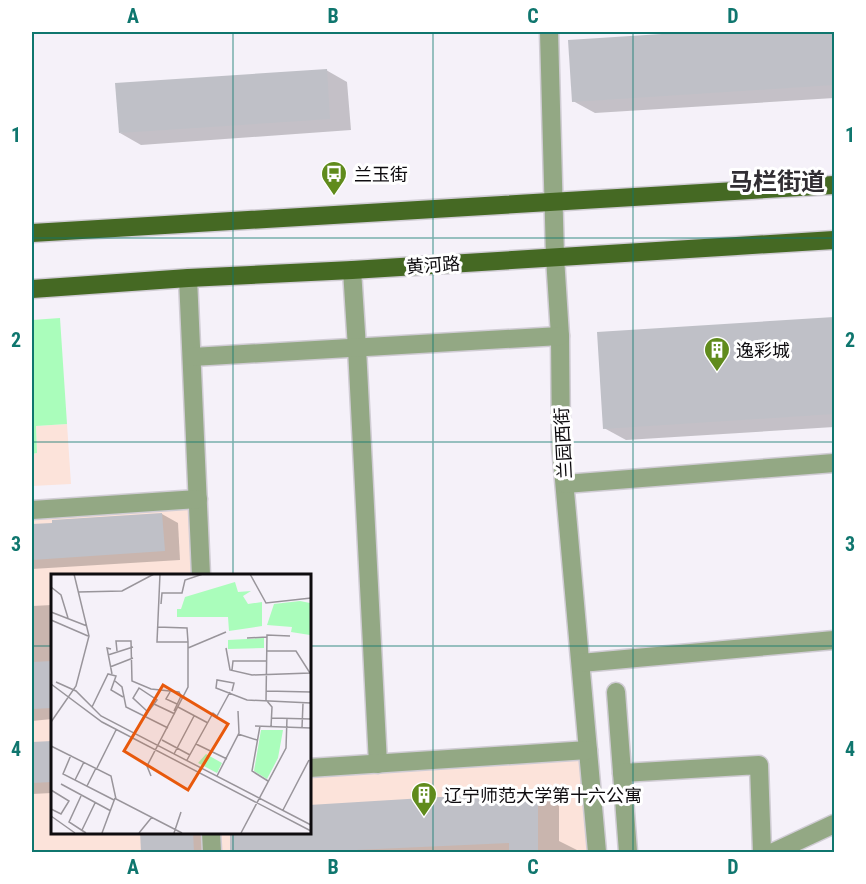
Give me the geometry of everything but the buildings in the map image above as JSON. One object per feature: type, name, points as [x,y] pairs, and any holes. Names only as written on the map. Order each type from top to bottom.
[{"type":"main road","points":[[32,233],[834,185]]},
{"type":"main road","name":"黄河路","points":[[32,289],[834,240]]},
{"type":"street","name":"兰园西街","points":[[549,32],[555,257],[560,336],[561,446],[597,852]]},
{"type":"street","points":[[352,270],[378,764]]},
{"type":"street","points":[[188,278],[201,574]]},
{"type":"street","points":[[192,357],[560,336]]},
{"type":"street","points":[[565,484],[834,463]]},
{"type":"street","points":[[32,510],[198,499]]},
{"type":"street","points":[[581,663],[834,640]]},
{"type":"street","points":[[616,692],[628,852]]},
{"type":"street","points":[[310,768],[588,750]]},
{"type":"street","points":[[622,773],[759,765],[762,852]]},
{"type":"street","points":[[774,852],[834,824]]},
{"type":"street","points":[[211,833],[212,852]]},
{"type":"shaded area","points":[[67,424],[71,484],[32,486],[32,454],[37,453],[36,426]]},
{"type":"shaded area","points":[[198,499],[201,574],[51,574],[51,833],[310,833],[310,768],[588,750],[597,852],[32,852],[32,510]]},
{"type":"green space","points":[[60,318],[67,424],[36,426],[37,453],[32,454],[32,320]]},
{"type":"place","name":"兰玉街","points":[[334,197]]},
{"type":"place","name":"逸彩城","points":[[717,373]]},
{"type":"place","name":"辽宁师范大学第十六公寓","points":[[424,818]]},
{"type":"district","name":"马栏街道","points":[[777,182]]}]
